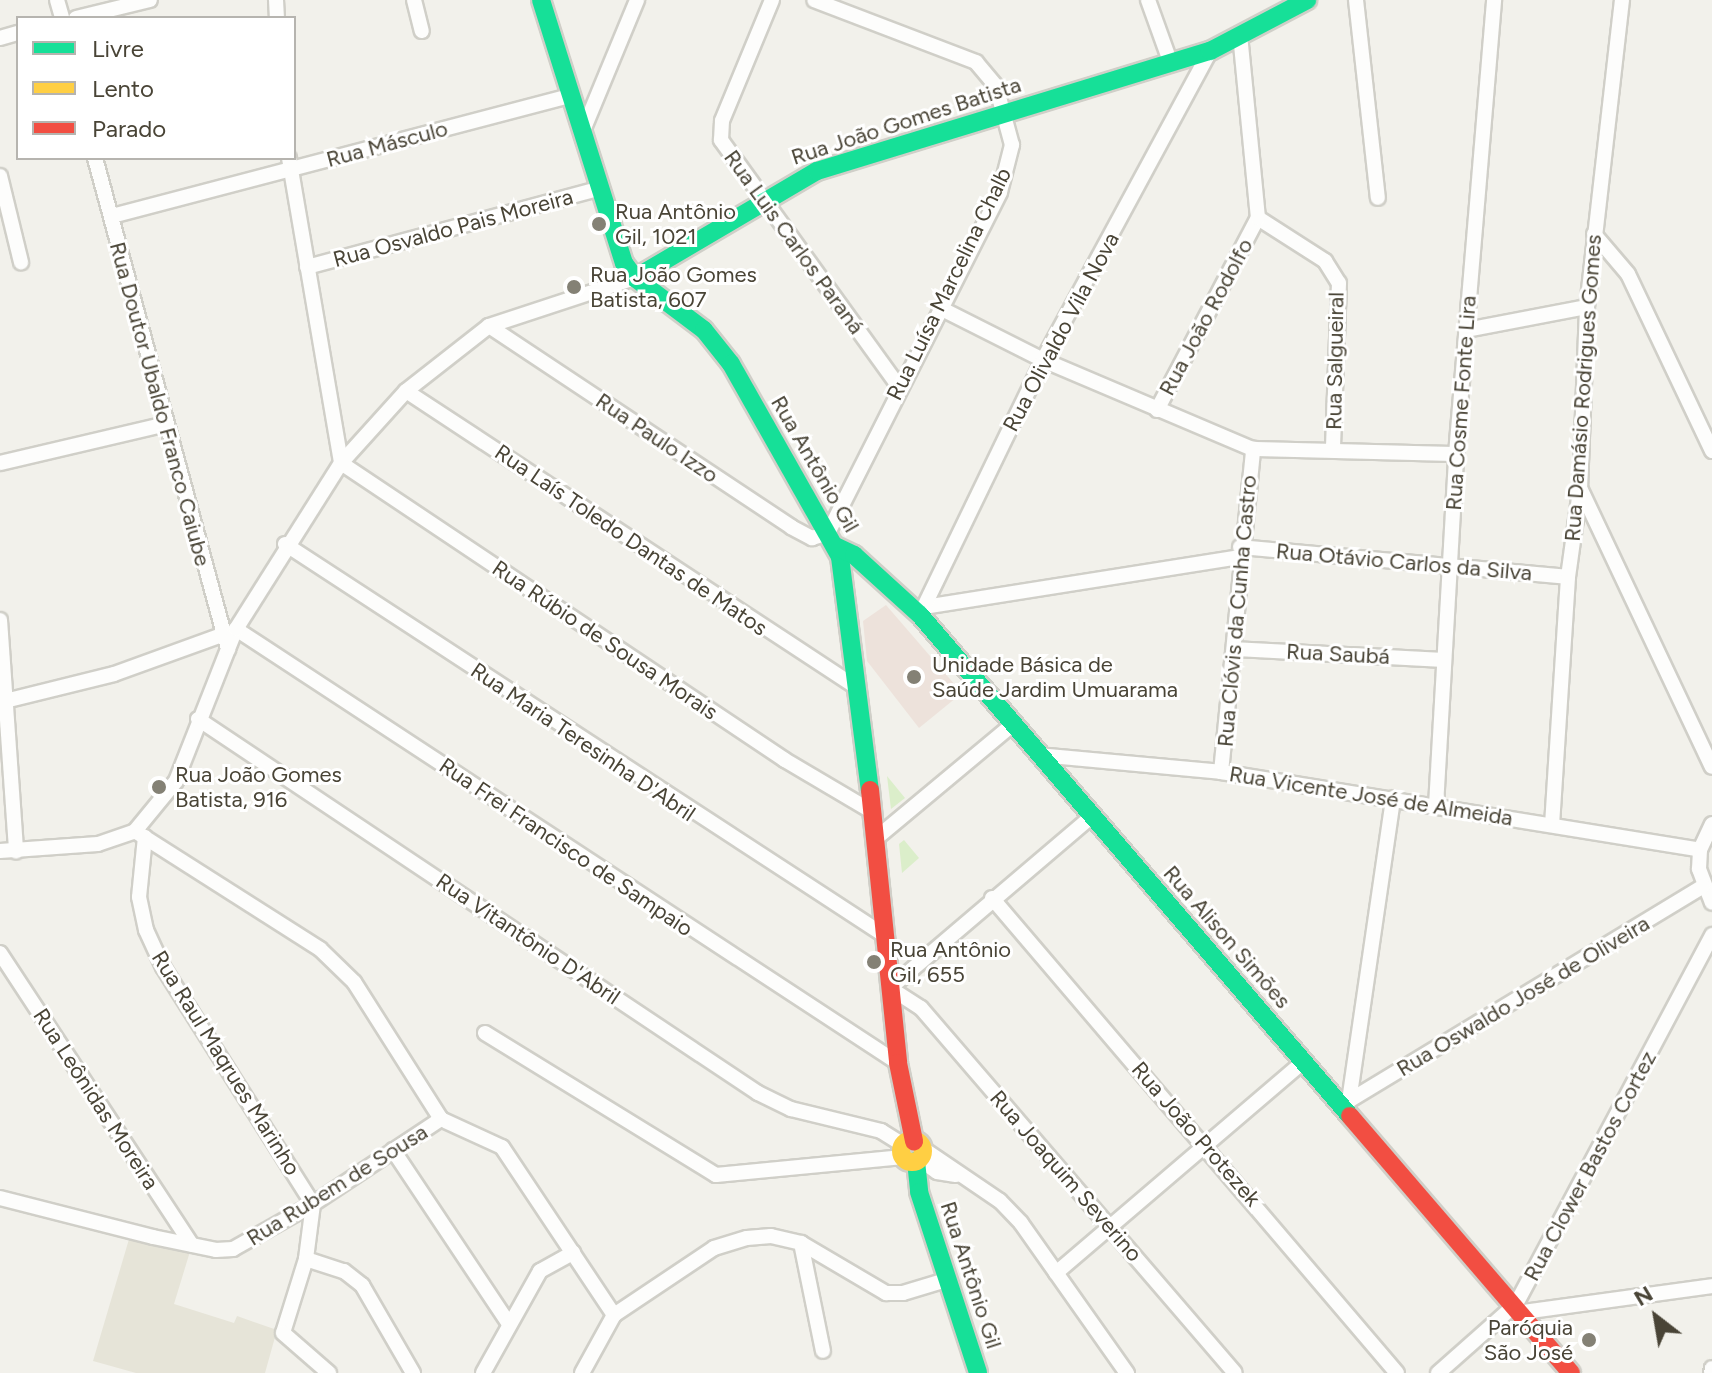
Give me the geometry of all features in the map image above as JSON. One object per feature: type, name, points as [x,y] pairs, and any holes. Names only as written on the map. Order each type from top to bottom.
[{"type":"street","points":[[84,16],[150,0]]},
{"type":"street","points":[[414,0],[422,31]]},
{"type":"street","name":"Rua Antônio Gil","points":[[541,0],[615,242],[635,278],[684,312],[715,343],[832,540],[873,812],[909,1152],[946,1280],[978,1373]]},
{"type":"street","points":[[581,135],[637,0]]},
{"type":"street","name":"Rua Luis Carlos Paraná","points":[[772,0],[720,132],[726,150],[899,387]]},
{"type":"street","name":"Rua Luísa Marcelina Chalb","points":[[814,0],[976,62],[996,86],[1006,113],[1009,168],[899,387],[832,540]]},
{"type":"street","points":[[1148,0],[1171,64]]},
{"type":"street","name":"Rua João Gomes Batista","points":[[140,834],[176,781],[229,637],[285,544],[341,463],[406,391],[489,326],[635,278],[817,171],[1210,51],[1307,0]]},
{"type":"street","points":[[1356,0],[1378,198]]},
{"type":"street","name":"Rua Cosme Fonte Lira","points":[[1436,806],[1456,454],[1494,0]]},
{"type":"street","name":"Rua Damásio Rodrigues Gomes","points":[[1552,825],[1568,577],[1580,490],[1587,307],[1622,0]]},
{"type":"street","name":"Rua João Rodolfo","points":[[1157,410],[1258,218],[1240,34]]},
{"type":"street","name":"Rua Olivaldo Vila Nova","points":[[922,611],[1043,360],[1210,51]]},
{"type":"street","name":"Rua Másculo","points":[[112,216],[290,163],[569,96]]},
{"type":"street","name":"Rua Doutor Ubaldo Franco Caiube","points":[[96,160],[166,424],[229,637]]},
{"type":"street","points":[[290,163],[341,463]]},
{"type":"street","points":[[0,176],[21,262]]},
{"type":"street","name":"Rua Osvaldo Pais Moreira","points":[[307,267],[598,189]]},
{"type":"street","name":"Rua Salgueiral","points":[[1258,218],[1325,261],[1339,283],[1333,447]]},
{"type":"street","points":[[1594,234],[1628,274],[1712,451]]},
{"type":"street","points":[[1466,330],[1587,307]]},
{"type":"street","points":[[940,308],[1043,360],[1253,449],[1333,447],[1456,454]]},
{"type":"street","name":"Rua Paulo Izzo","points":[[489,326],[791,527],[812,538],[832,540]]},
{"type":"street","name":"Rua Laís Toledo Dantas de Matos","points":[[406,391],[856,687]]},
{"type":"street","points":[[0,463],[166,424]]},
{"type":"street","name":"Rua Clóvis da Cunha Castro","points":[[1221,772],[1240,552],[1253,449]]},
{"type":"street","name":"Rua Rúbio de Sousa Morais","points":[[341,463],[785,760],[873,812]]},
{"type":"street","points":[[1580,490],[1712,767]]},
{"type":"street","name":"Rua Alison Simões","points":[[832,540],[922,611],[1091,817],[1304,1061],[1346,1103],[1520,1308],[1571,1373]]},
{"type":"street","name":"Rua Maria Teresinha D'Abril","points":[[285,544],[884,935]]},
{"type":"street","name":"Rua Otávio Carlos da Silva","points":[[922,611],[1240,552],[1568,577]]},
{"type":"street","points":[[0,620],[16,851]]},
{"type":"street","points":[[5,701],[114,674],[229,637]]},
{"type":"street","name":"Rua Frei Francisco de Sampaio","points":[[229,637],[898,1063]]},
{"type":"street","name":"Rua Saubá","points":[[1234,649],[1442,660]]},
{"type":"street","name":"Rua Vitantônio D'Abril","points":[[198,719],[758,1093],[791,1109],[871,1130],[937,1172],[956,1175],[1000,1201],[1127,1373]]},
{"type":"street","points":[[874,840],[1013,724]]},
{"type":"street","name":"Rua Vicente José de Almeida","points":[[1039,755],[1221,772],[1700,850]]},
{"type":"street","points":[[1346,1103],[1393,798]]},
{"type":"street","points":[[890,988],[992,898],[1091,817]]},
{"type":"street","points":[[1712,824],[1700,850],[1703,886],[1712,903]]},
{"type":"street","points":[[0,851],[98,844],[140,834]]},
{"type":"street","name":"Rua Rubem de Sousa","points":[[0,1198],[192,1245],[233,1249],[313,1204],[441,1119],[354,982],[320,949],[140,834]]},
{"type":"street","name":"Rua Raul Maqrues Marinho","points":[[140,834],[139,897],[152,942],[313,1204]]},
{"type":"street","name":"Rua Oswaldo José de Oliveira","points":[[1346,1103],[1703,886]]},
{"type":"street","name":"Rua João Protezek","points":[[992,898],[1206,1145],[1397,1373]]},
{"type":"street","name":"Rua Clower Bastos Cortez","points":[[1438,1373],[1520,1308],[1712,935]]},
{"type":"street","name":"Rua Leônidas Moreira","points":[[0,953],[192,1245]]},
{"type":"street","name":"Rua Joaquim Severino","points":[[890,988],[921,1008],[1235,1373]]},
{"type":"street","points":[[485,1033],[716,1175],[865,1163],[909,1152]]},
{"type":"street","points":[[1056,1273],[1304,1061]]},
{"type":"street","points":[[441,1119],[502,1147],[614,1315]]},
{"type":"street","points":[[393,1150],[509,1324]]},
{"type":"street","points":[[313,1204],[306,1259],[283,1333],[329,1373]]},
{"type":"street","points":[[582,1373],[614,1315],[714,1248],[771,1236],[801,1243],[886,1293],[903,1293],[946,1280]]},
{"type":"street","points":[[801,1243],[823,1351]]},
{"type":"street","points":[[483,1373],[546,1264],[573,1253]]},
{"type":"street","points":[[306,1259],[344,1271],[362,1285],[413,1373]]},
{"type":"street","points":[[1520,1308],[1712,1286]]},
{"type":"shaded area","name":"Unidade Básica de Saúde Jardim Umuarama","points":[[886,605],[962,693],[919,728],[867,661],[863,621]]},
{"type":"shaded area","points":[[132,1229],[192,1245],[174,1304],[234,1323],[237,1316],[277,1330],[265,1373],[136,1373],[93,1361]]},
{"type":"green space","points":[[887,776],[905,798],[891,809]]},
{"type":"green space","points":[[904,840],[919,858],[902,873],[899,844]]},
{"type":"traffic: fast","points":[[541,0],[624,263],[635,278],[704,330],[731,364],[840,557],[870,790]]},
{"type":"traffic: fast","points":[[635,278],[817,171],[1210,51],[1307,0]]},
{"type":"traffic: fast","points":[[835,546],[854,555],[920,615],[1350,1116]]},
{"type":"traffic: fast","points":[[916,1161],[919,1192],[978,1373]]},
{"type":"traffic: slow","points":[[912,1140],[923,1151],[912,1162],[901,1151],[912,1140]]},
{"type":"traffic: jam","points":[[870,790],[898,1063],[914,1141]]},
{"type":"traffic: jam","points":[[1350,1116],[1571,1373]]},
{"type":"place","name":"Rua Antônio Gil, 1021","points":[[599,224]]},
{"type":"place","name":"Rua João Gomes Batista, 607","points":[[574,287]]},
{"type":"place","name":"Unidade Básica de Saúde Jardim Umuarama","points":[[914,677]]},
{"type":"place","name":"Rua João Gomes Batista, 916","points":[[159,787]]},
{"type":"place","name":"Rua Antônio Gil, 655","points":[[874,962]]},
{"type":"place","name":"Paróquia São José","points":[[1589,1340]]}]
